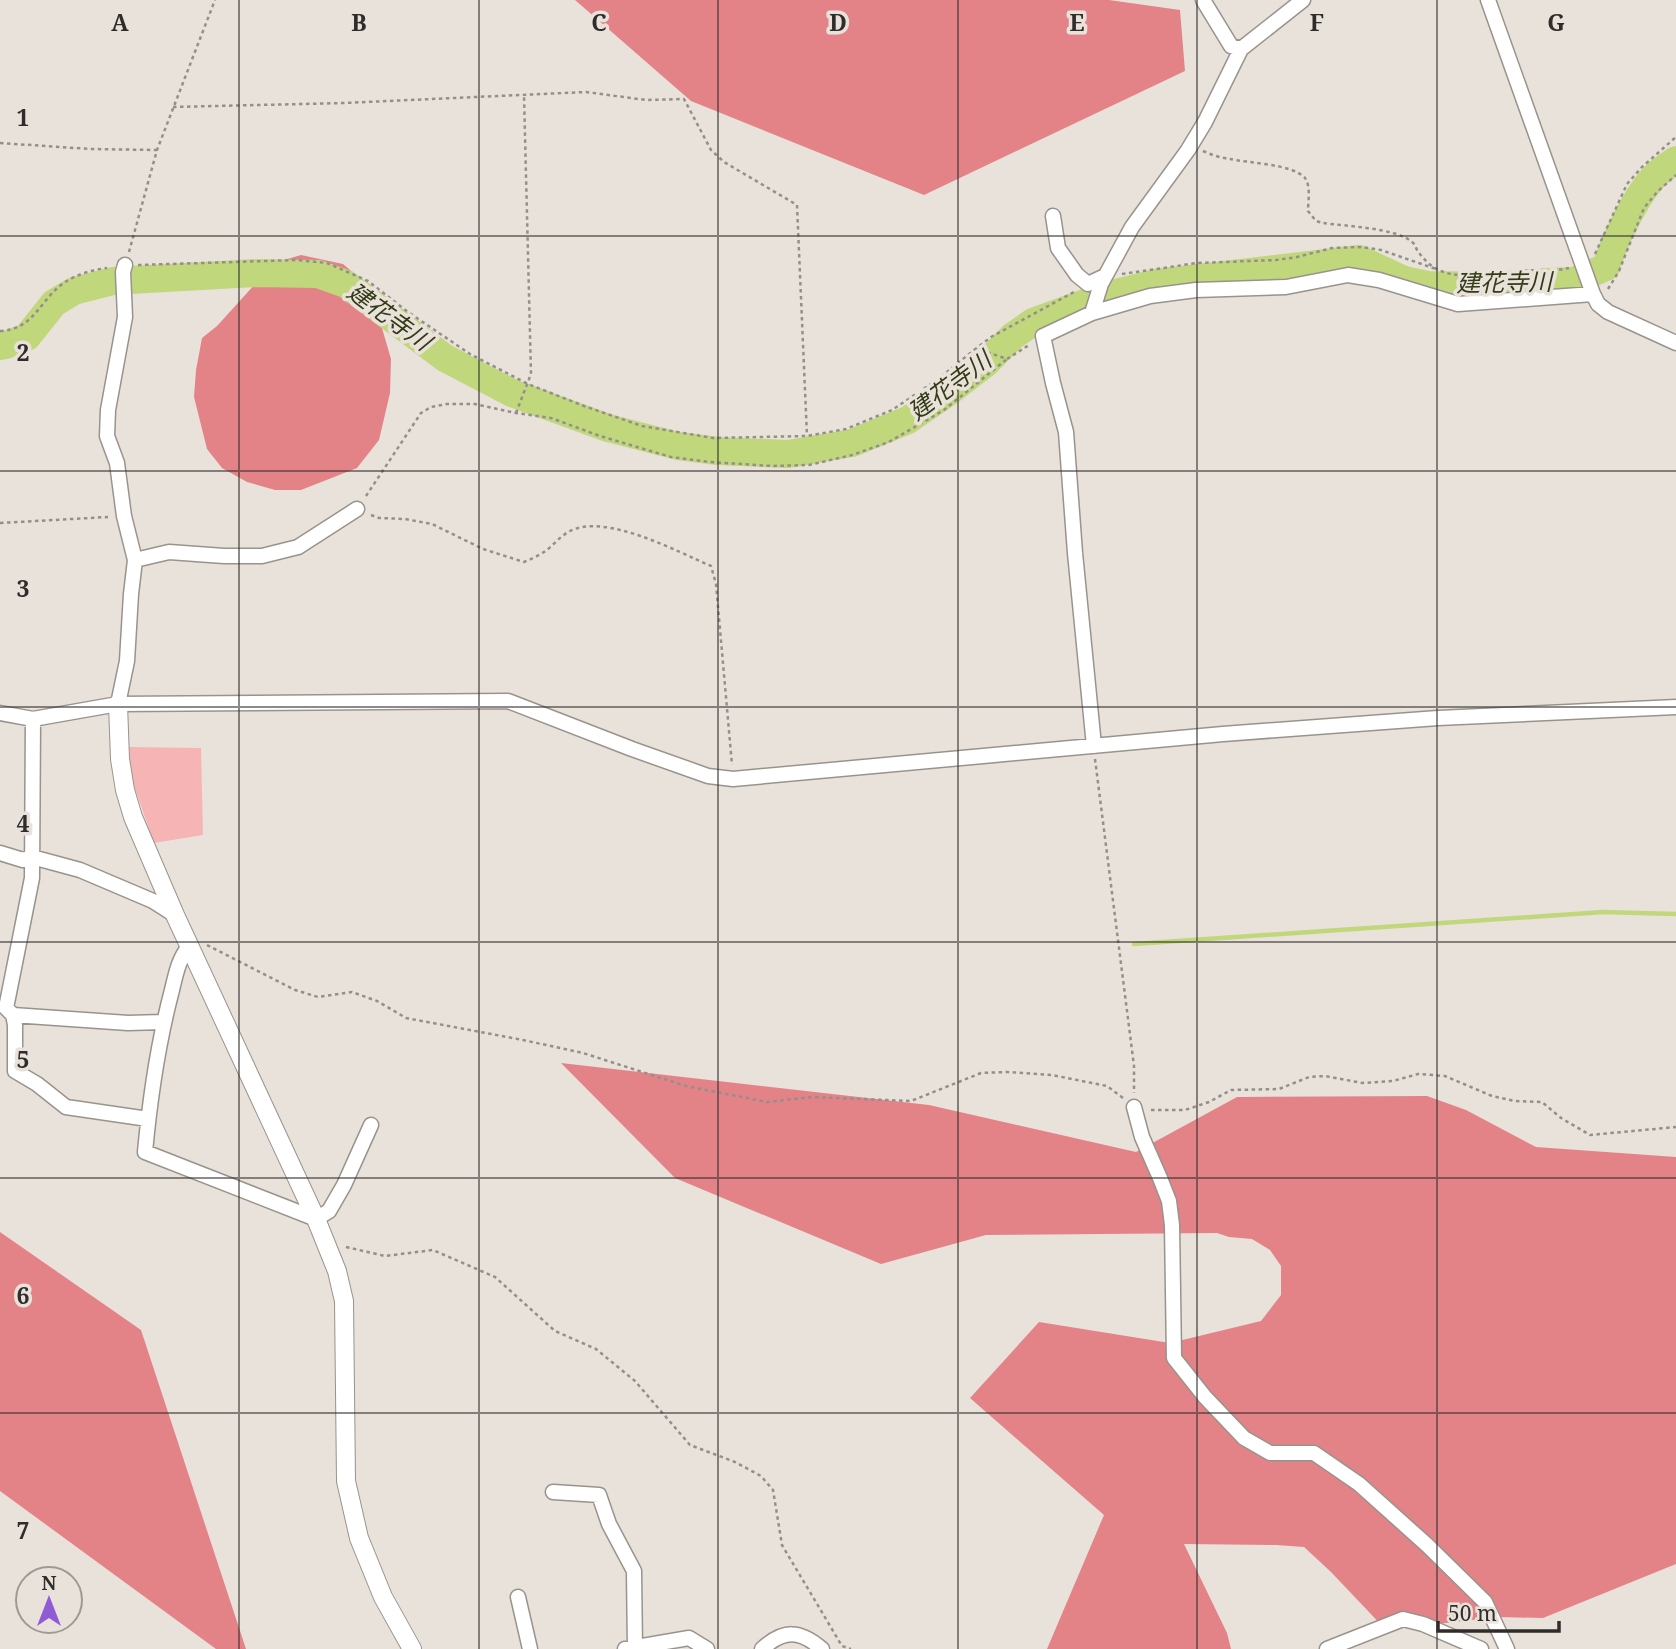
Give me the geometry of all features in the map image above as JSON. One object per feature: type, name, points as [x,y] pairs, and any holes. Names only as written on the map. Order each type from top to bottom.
[{"type":"street","points":[[1203,0],[1231,46],[1241,49]]},
{"type":"street","points":[[1093,310],[1098,282],[1132,227],[1205,122],[1241,49],[1303,0]]},
{"type":"street","points":[[1488,0],[1598,304],[1608,312],[1676,343]]},
{"type":"street","points":[[1053,216],[1058,248],[1077,275],[1098,282]]},
{"type":"street","points":[[124,269],[125,317],[108,410],[107,436],[117,463],[124,516],[135,560],[127,661],[118,704],[120,759],[125,790],[133,817],[175,915],[316,1219],[337,1271],[344,1301],[346,1481],[359,1538],[383,1597],[412,1649]]},
{"type":"street","points":[[1094,746],[1066,432],[1043,336],[1093,310],[1150,296],[1196,290],[1286,287],[1349,275],[1378,280],[1458,304],[1592,293]]},
{"type":"street","points":[[135,560],[169,552],[262,556],[298,547],[357,509]]},
{"type":"street","points":[[0,713],[33,719],[118,704],[508,701],[708,776],[733,779],[1223,734],[1438,718],[1676,707]]},
{"type":"street","points":[[33,719],[32,878],[6,1008],[13,1015],[15,1026],[15,1072],[37,1084],[66,1107],[148,1119]]},
{"type":"street","points":[[0,853],[23,860],[32,857],[80,870],[153,901],[175,915]]},
{"type":"street","points":[[190,944],[181,956],[163,1022],[145,1152],[316,1219]]},
{"type":"street","points":[[13,1015],[128,1023],[163,1022]]},
{"type":"street","points":[[1134,1107],[1142,1137],[1169,1201],[1172,1225],[1174,1357],[1205,1397],[1244,1438],[1270,1453],[1314,1453],[1359,1484],[1485,1602],[1507,1649]]},
{"type":"street","points":[[316,1219],[329,1211],[371,1125]]},
{"type":"street","points":[[553,1492],[599,1495],[608,1524],[634,1571],[632,1648],[689,1638],[707,1649]]},
{"type":"street","points":[[518,1597],[530,1649]]},
{"type":"street","points":[[1327,1649],[1403,1619],[1481,1649]]},
{"type":"street","points":[[762,1649],[772,1640],[786,1634],[804,1636],[822,1649]]},
{"type":"path","points":[[124,269],[157,150],[215,0]]},
{"type":"path","points":[[173,107],[344,103],[586,92],[646,100],[684,99],[711,150],[724,162],[797,205],[807,436]]},
{"type":"path","points":[[516,413],[531,374],[524,95]]},
{"type":"path","points":[[0,331],[7,331],[29,321],[61,285],[90,270],[297,260],[327,262],[368,281],[470,354],[528,385],[584,406],[642,426],[713,438],[807,436],[846,429],[892,410],[937,380],[991,337],[1098,282],[1197,262],[1276,260],[1332,248],[1362,247],[1381,250],[1452,274],[1557,271],[1583,267],[1592,260],[1627,184],[1676,137]]},
{"type":"path","points":[[0,142],[90,149],[157,150]]},
{"type":"path","points":[[1190,146],[1227,159],[1283,167],[1294,172],[1304,177],[1308,184],[1308,211],[1317,221],[1404,236],[1430,264],[1441,271]]},
{"type":"path","points":[[1592,293],[1606,292],[1619,271],[1644,208],[1676,175]]},
{"type":"path","points":[[733,779],[716,584],[711,566],[637,535],[595,526],[570,531],[543,552],[524,562],[483,549],[432,524],[379,518],[357,509],[421,413],[431,407],[447,404],[475,404],[551,418],[671,457],[772,466],[809,465],[852,455],[889,442],[944,411],[1007,359],[1043,336]]},
{"type":"path","points":[[974,350],[1007,359]]},
{"type":"path","points":[[0,523],[124,516]]},
{"type":"path","points":[[1094,746],[1134,1066],[1134,1107]]},
{"type":"path","points":[[190,944],[209,945],[295,990],[318,997],[352,992],[377,1001],[406,1018],[583,1053],[686,1086],[767,1102],[812,1097],[911,1101],[981,1073],[1007,1072],[1052,1075],[1107,1086],[1134,1107],[1185,1110],[1209,1102],[1231,1090],[1279,1089],[1309,1077],[1325,1076],[1362,1083],[1393,1081],[1418,1074],[1445,1076],[1492,1096],[1515,1101],[1542,1102],[1561,1118],[1590,1135],[1676,1127]]},
{"type":"path","points":[[325,1242],[385,1256],[433,1250],[495,1277],[555,1331],[596,1349],[635,1381],[690,1445],[735,1462],[761,1476],[773,1490],[782,1545],[842,1646],[851,1649]]},
{"type":"shaded area","points":[[575,0],[1109,0],[1180,10],[1185,71],[924,195],[691,101]]},
{"type":"shaded area","points":[[301,255],[343,264],[370,287],[391,359],[390,393],[379,440],[357,468],[301,490],[275,490],[247,482],[222,468],[207,449],[194,397],[196,370],[202,338],[217,326],[274,263]]},
{"type":"shaded area","points":[[129,747],[201,748],[203,835],[154,843],[132,780]]},
{"type":"shaded area","points":[[561,1063],[929,1105],[1136,1152],[1237,1097],[1427,1096],[1466,1110],[1536,1147],[1676,1157],[1676,1564],[1543,1618],[1497,1617],[1386,1630],[1304,1547],[1184,1544],[1227,1633],[1231,1649],[1047,1649],[1104,1515],[970,1398],[1039,1322],[1170,1343],[1261,1321],[1281,1295],[1281,1266],[1270,1250],[1252,1239],[1217,1233],[986,1235],[881,1264],[675,1178]]},
{"type":"shaded area","points":[[0,1232],[141,1330],[246,1649],[216,1649],[0,1491]]},
{"type":"waterway","name":"建花寺川","points":[[0,346],[27,337],[54,303],[74,291],[113,281],[256,273],[318,274],[346,284],[445,358],[512,393],[608,428],[678,446],[788,454],[852,443],[908,420],[985,364],[1013,336],[1033,322],[1107,295],[1156,283],[1359,259],[1404,280],[1428,285],[1504,286],[1574,281],[1606,267],[1640,196],[1656,174],[1676,160]]},
{"type":"waterway","points":[[1134,944],[1603,912],[1676,914]]}]
